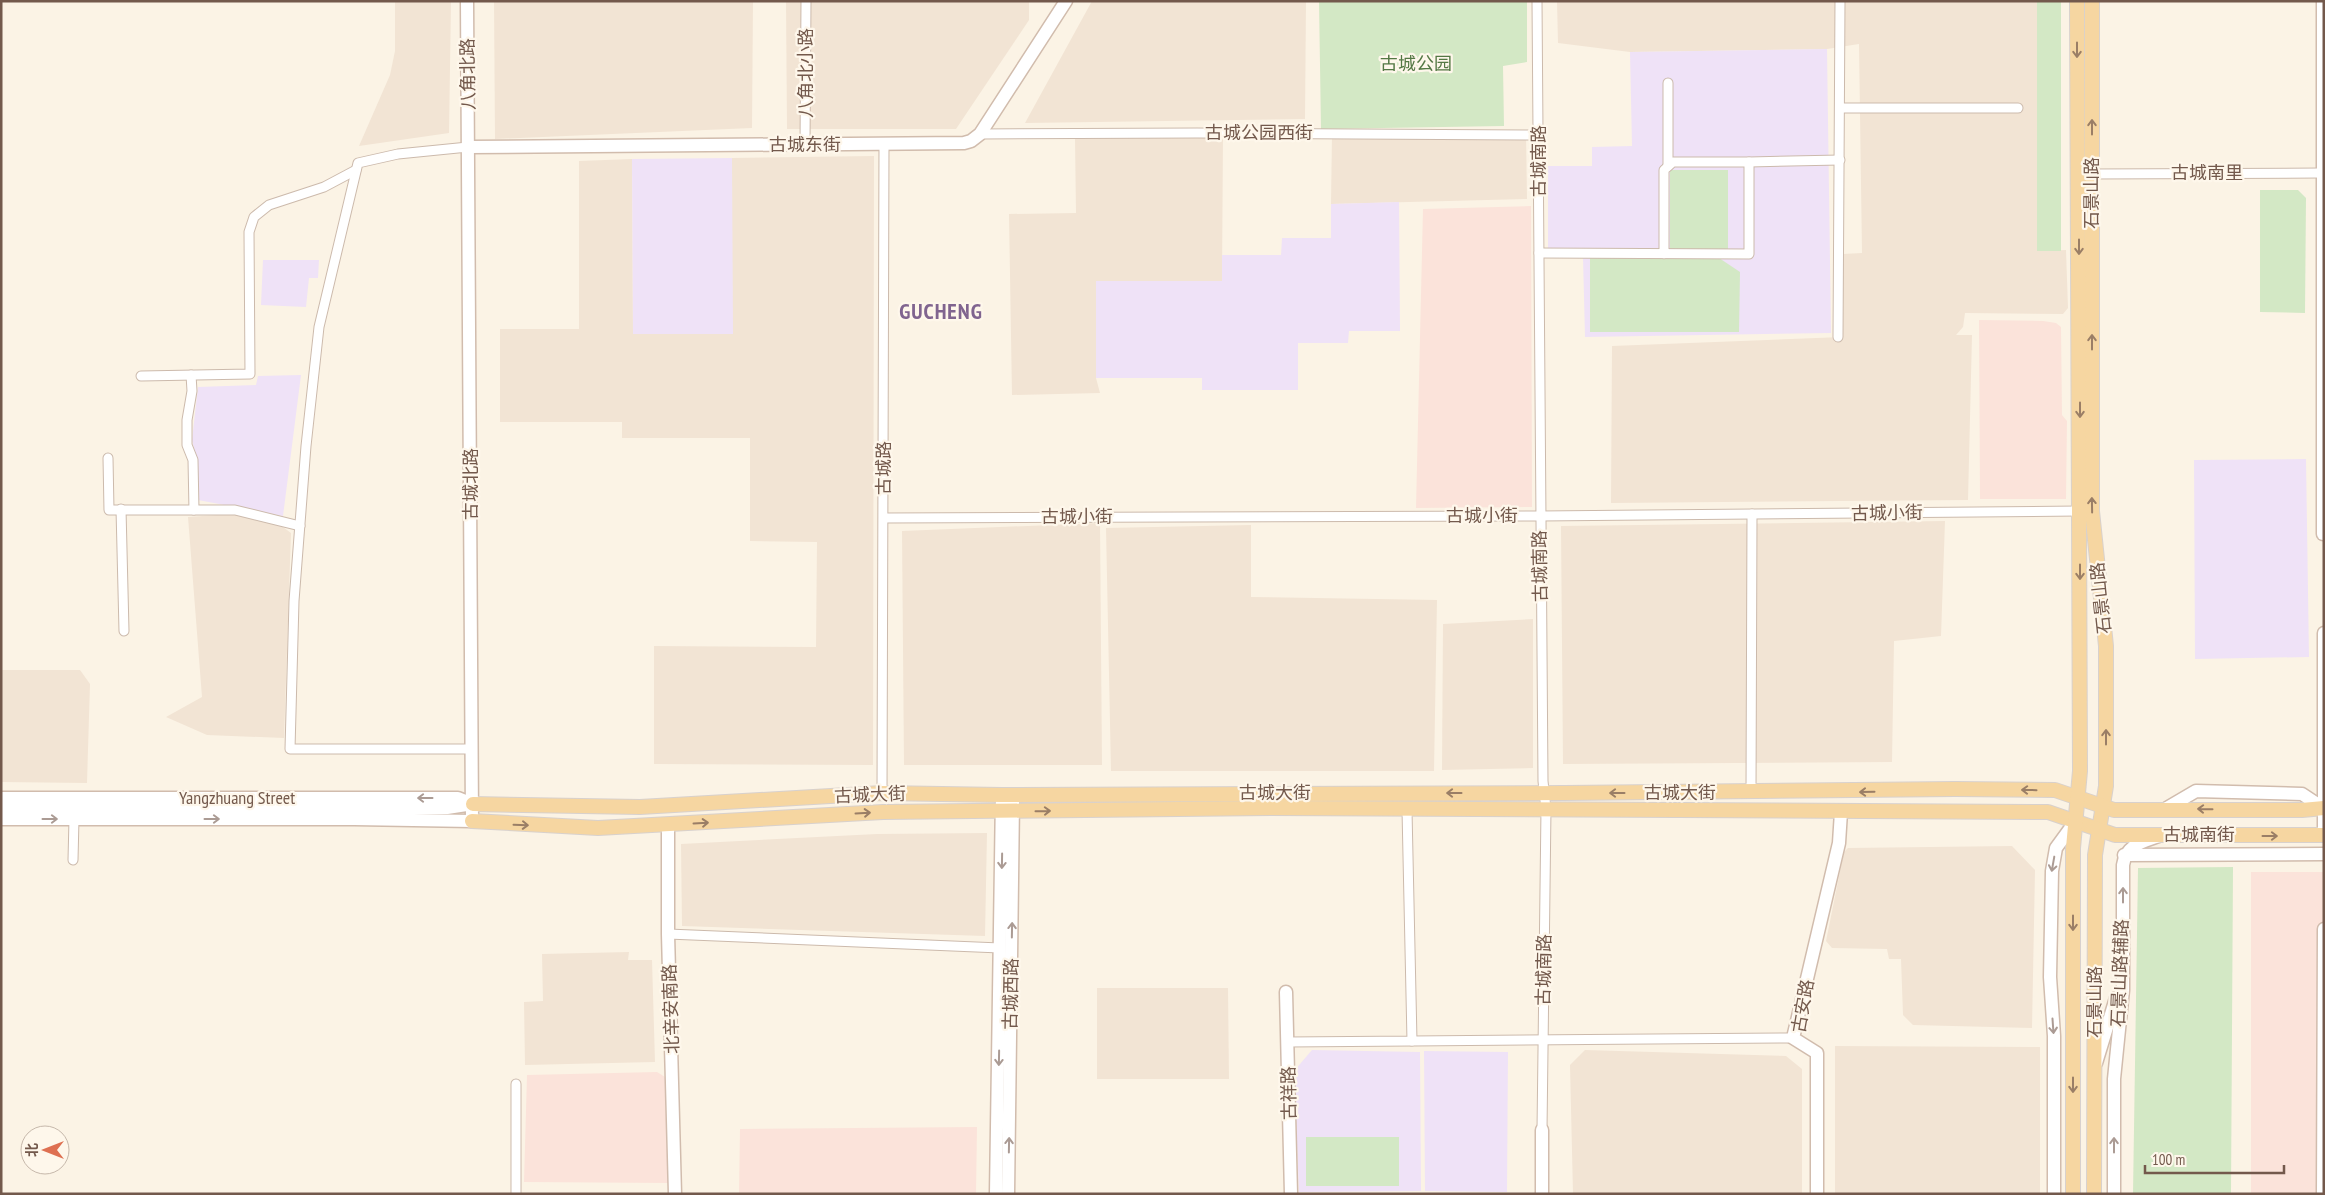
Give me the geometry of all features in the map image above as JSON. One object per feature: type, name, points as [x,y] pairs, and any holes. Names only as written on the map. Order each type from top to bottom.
[{"type":"main road","name":"石景山路","points":[[2073,1194],[2073,848],[2080,771],[2077,1]]},
{"type":"main road","name":"石景山路","points":[[2092,1],[2092,510],[2106,646],[2106,786],[2095,855],[2096,1065],[2094,1194]]},
{"type":"main road","name":"古城大街","points":[[472,804],[640,807],[882,793],[1545,793],[2055,790],[2077,797]]},
{"type":"main road","name":"古城南街","points":[[2077,797],[2114,810],[2167,808],[2302,810],[2323,808]]},
{"type":"main road","name":"古城大街","points":[[472,821],[598,828],[883,812],[1263,808],[2048,812],[2075,822]]},
{"type":"main road","name":"古城南街","points":[[2075,822],[2115,834],[2324,835]]},
{"type":"street","name":"八角北路","points":[[467,1],[468,147]]},
{"type":"street","name":"八角北小路","points":[[805,145],[806,1]]},
{"type":"street","points":[[980,134],[1066,1]]},
{"type":"street","name":"古城南路","points":[[1537,1],[1540,516],[1543,781],[1546,809],[1542,1130]]},
{"type":"street","points":[[1838,337],[1841,108],[1840,1]]},
{"type":"street","points":[[2323,1],[2323,534]]},
{"type":"street","points":[[1668,84],[1668,166]]},
{"type":"street","points":[[1841,108],[2018,108]]},
{"type":"street","name":"古城公园西街","points":[[980,134],[1197,132],[1539,135]]},
{"type":"street","name":"古城东街","points":[[468,147],[964,143],[971,141],[980,134]]},
{"type":"street","name":"古城路","points":[[882,793],[884,144]]},
{"type":"street","points":[[468,147],[398,154],[358,163],[319,327],[294,601],[290,749],[472,749]]},
{"type":"street","name":"古城北路","points":[[468,147],[472,821]]},
{"type":"street","points":[[1664,254],[1664,170],[1673,162],[1840,160]]},
{"type":"street","points":[[1539,253],[1749,254],[1749,162]]},
{"type":"street","points":[[141,376],[250,374],[249,232],[254,217],[269,205],[324,187],[356,170]]},
{"type":"street","name":"古城南里","points":[[2092,174],[2322,172]]},
{"type":"street","points":[[191,375],[192,391],[187,445],[193,460],[194,510]]},
{"type":"street","points":[[108,458],[109,510],[235,510],[300,526]]},
{"type":"street","points":[[122,510],[124,630]]},
{"type":"street","name":"古城小街","points":[[884,518],[1540,516],[2079,511]]},
{"type":"street","points":[[1751,792],[1752,514]]},
{"type":"street","points":[[2324,634],[2324,831]]},
{"type":"street","name":"古城西路","points":[[1008,794],[1008,1194]]},
{"type":"street","name":"Yangzhuang Street","points":[[1,798],[458,798],[472,804]]},
{"type":"street","points":[[1,808],[447,808],[472,804]]},
{"type":"street","points":[[1406,810],[1412,1041]]},
{"type":"street","name":"古城西路","points":[[996,1194],[1000,948],[1008,811]]},
{"type":"street","name":"古安路","points":[[1817,1194],[1816,1053],[1793,1038],[1839,843],[1841,812]]},
{"type":"street","name":"Yangzhuang Street","points":[[1,820],[354,819],[472,821]]},
{"type":"street","points":[[73,860],[74,820]]},
{"type":"street","points":[[2054,1194],[2054,1036],[2050,977],[2052,870],[2056,848],[2075,822]]},
{"type":"street","name":"北辛安南路","points":[[668,825],[668,934],[675,1194]]},
{"type":"street","points":[[2124,855],[2131,846],[2162,835]]},
{"type":"street","points":[[2124,855],[2324,854]]},
{"type":"street","name":"石景山路辅路","points":[[2114,1194],[2114,1079],[2122,990],[2124,855]]},
{"type":"street","points":[[2323,1194],[2324,929]]},
{"type":"street","points":[[668,934],[1000,948]]},
{"type":"street","points":[[2096,1065],[2115,1000],[2122,961]]},
{"type":"street","name":"古祥路","points":[[1286,992],[1290,1194]]},
{"type":"street","points":[[1288,1042],[1793,1038]]},
{"type":"street","points":[[516,1084],[516,1194]]},
{"type":"street","points":[[1542,1130],[1542,1194]]},
{"type":"shaded area","points":[[395,1],[451,1],[449,133],[359,146],[390,75],[395,51]]},
{"type":"shaded area","points":[[494,1],[753,1],[752,128],[495,139]]},
{"type":"shaded area","points":[[786,1],[1029,1],[1029,20],[956,129],[787,129]]},
{"type":"shaded area","points":[[1092,1],[1306,1],[1305,119],[1025,123]]},
{"type":"shaded area","points":[[1557,1],[2037,1],[2037,251],[2066,250],[2068,308],[2063,314],[1965,313],[1963,327],[1956,335],[1972,335],[1968,500],[1611,503],[1612,346],[1842,337],[1843,254],[1862,253],[1859,44],[1827,49],[1630,52],[1558,43]]},
{"type":"shaded area","points":[[1827,49],[1831,333],[1585,337],[1583,257],[1548,257],[1548,166],[1592,166],[1592,147],[1632,146],[1630,52]]},
{"type":"shaded area","points":[[1526,133],[1527,199],[1331,204],[1332,134]]},
{"type":"shaded area","points":[[1223,135],[1222,281],[1096,281],[1096,378],[1100,393],[1012,395],[1009,214],[1076,213],[1075,139]]},
{"type":"shaded area","points":[[874,156],[873,765],[654,764],[654,646],[816,647],[817,542],[750,541],[750,438],[622,438],[622,422],[500,422],[500,329],[579,329],[579,161],[632,159],[633,334],[732,334],[732,158]]},
{"type":"shaded area","points":[[732,158],[733,334],[633,334],[632,159]]},
{"type":"shaded area","points":[[1399,202],[1400,331],[1349,331],[1348,343],[1298,343],[1298,390],[1202,390],[1202,378],[1096,378],[1096,281],[1222,281],[1222,255],[1281,255],[1282,238],[1331,238],[1331,204]]},
{"type":"shaded area","points":[[1531,206],[1532,507],[1416,508],[1423,209]]},
{"type":"shaded area","points":[[263,260],[319,260],[318,278],[309,278],[306,307],[261,305]]},
{"type":"shaded area","points":[[1979,320],[2043,321],[2056,323],[2061,327],[2062,415],[2067,421],[2066,499],[1980,499]]},
{"type":"shaded area","points":[[301,375],[283,516],[198,500],[196,458],[192,440],[198,387],[256,385],[258,376]]},
{"type":"shaded area","points":[[2306,459],[2309,657],[2195,659],[2194,460]]},
{"type":"shaded area","points":[[232,514],[272,519],[291,533],[284,738],[207,735],[166,717],[202,697],[188,517]]},
{"type":"shaded area","points":[[1945,521],[1941,636],[1894,641],[1892,762],[1563,764],[1561,526]]},
{"type":"shaded area","points":[[1100,523],[1102,765],[904,765],[902,531]]},
{"type":"shaded area","points":[[1251,525],[1251,597],[1437,600],[1434,771],[1111,771],[1106,528]]},
{"type":"shaded area","points":[[1533,619],[1533,768],[1442,770],[1443,624]]},
{"type":"shaded area","points":[[1,670],[80,670],[90,684],[87,783],[1,782]]},
{"type":"shaded area","points":[[987,833],[985,936],[682,926],[681,844],[877,834]]},
{"type":"shaded area","points":[[2012,846],[2035,870],[2032,1028],[1913,1025],[1903,1015],[1901,959],[1889,959],[1887,949],[1832,948],[1826,941],[1844,852],[1848,848]]},
{"type":"shaded area","points":[[2251,872],[2324,872],[2324,1194],[2251,1194]]},
{"type":"shaded area","points":[[629,952],[628,960],[652,960],[655,1062],[525,1065],[524,1002],[543,1001],[542,954]]},
{"type":"shaded area","points":[[1097,988],[1228,988],[1229,1079],[1097,1079]]},
{"type":"shaded area","points":[[1835,1046],[2040,1047],[2040,1194],[1835,1194]]},
{"type":"shaded area","points":[[1312,1050],[1420,1052],[1421,1191],[1299,1192],[1294,1071]]},
{"type":"shaded area","points":[[1585,1050],[1786,1056],[1802,1069],[1802,1194],[1573,1194],[1570,1065]]},
{"type":"shaded area","points":[[1424,1051],[1508,1052],[1507,1192],[1425,1191]]},
{"type":"shaded area","points":[[657,1072],[665,1077],[668,1183],[524,1182],[527,1075]]},
{"type":"shaded area","points":[[977,1127],[976,1194],[739,1194],[740,1129]]},
{"type":"green space","name":"古城公园","points":[[1319,1],[1527,1],[1527,62],[1503,66],[1504,126],[1321,129]]},
{"type":"green space","points":[[2037,1],[2061,1],[2061,251],[2037,251]]},
{"type":"green space","points":[[1670,170],[1728,170],[1728,252],[1670,252]]},
{"type":"green space","points":[[2260,190],[2298,190],[2306,198],[2305,313],[2260,312]]},
{"type":"green space","points":[[1590,257],[1719,258],[1740,272],[1739,332],[1590,332]]},
{"type":"green space","points":[[2233,867],[2231,1194],[2133,1194],[2138,868]]},
{"type":"green space","points":[[1306,1137],[1399,1137],[1399,1186],[1306,1186]]},
{"type":"district","name":"GUCHENG","points":[[941,311]]}]
